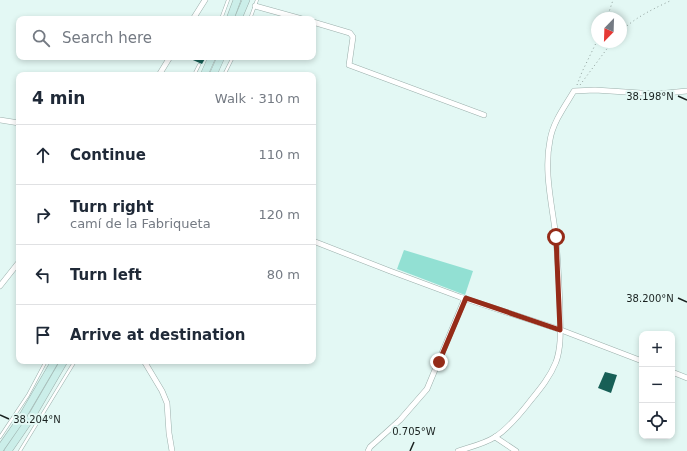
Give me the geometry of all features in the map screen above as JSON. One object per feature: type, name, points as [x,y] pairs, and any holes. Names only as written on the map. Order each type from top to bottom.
[{"type":"main road","points":[[231,16],[237,0]]},
{"type":"main road","points":[[239,16],[246,0]]},
{"type":"main road","points":[[205,72],[211,60]]},
{"type":"main road","points":[[214,72],[220,60]]},
{"type":"main road","points":[[0,448],[21,419],[53,364]]},
{"type":"main road","points":[[8,451],[32,416],[62,364]]},
{"type":"street","points":[[195,16],[205,0]]},
{"type":"street","points":[[256,3],[293,16]]},
{"type":"street","points":[[316,23],[350,33],[353,37],[348,65],[484,115]]},
{"type":"street","points":[[161,72],[168,60]]},
{"type":"street","points":[[458,451],[475,446],[495,437],[518,416],[545,383],[556,362],[560,345],[560,330],[556,245],[548,169],[548,154],[550,138],[554,125],[574,92],[595,90],[656,94],[687,91]]},
{"type":"street","points":[[0,120],[16,123]]},
{"type":"street","points":[[316,242],[390,271],[560,330],[639,360]]},
{"type":"street","points":[[0,286],[16,266]]},
{"type":"street","points":[[368,451],[370,447],[400,420],[427,389],[466,298]]},
{"type":"street","points":[[146,364],[162,391],[167,403],[172,451]]},
{"type":"street","points":[[675,373],[687,378]]},
{"type":"street","points":[[495,437],[516,451]]},
{"type":"lane","points":[[222,16],[228,0]]},
{"type":"lane","points":[[251,16],[256,3]]},
{"type":"lane","points":[[226,72],[232,60]]},
{"type":"lane","points":[[196,72],[199,65]]},
{"type":"lane","points":[[0,437],[28,395],[44,364]]},
{"type":"lane","points":[[20,451],[73,364]]},
{"type":"path","points":[[609,12],[613,0]]},
{"type":"path","points":[[627,26],[641,15],[672,0]]},
{"type":"path","points":[[574,92],[594,48]]},
{"type":"path","points":[[574,92],[607,48]]},
{"type":"green space","points":[[404,250],[473,271],[465,295],[397,269]]},
{"type":"building","points":[[193,60],[204,60],[202,64]]},
{"type":"building","points":[[605,372],[617,375],[611,393],[598,388]]},
{"type":"route","points":[[439,362],[466,298],[560,330],[556,237]]}]
